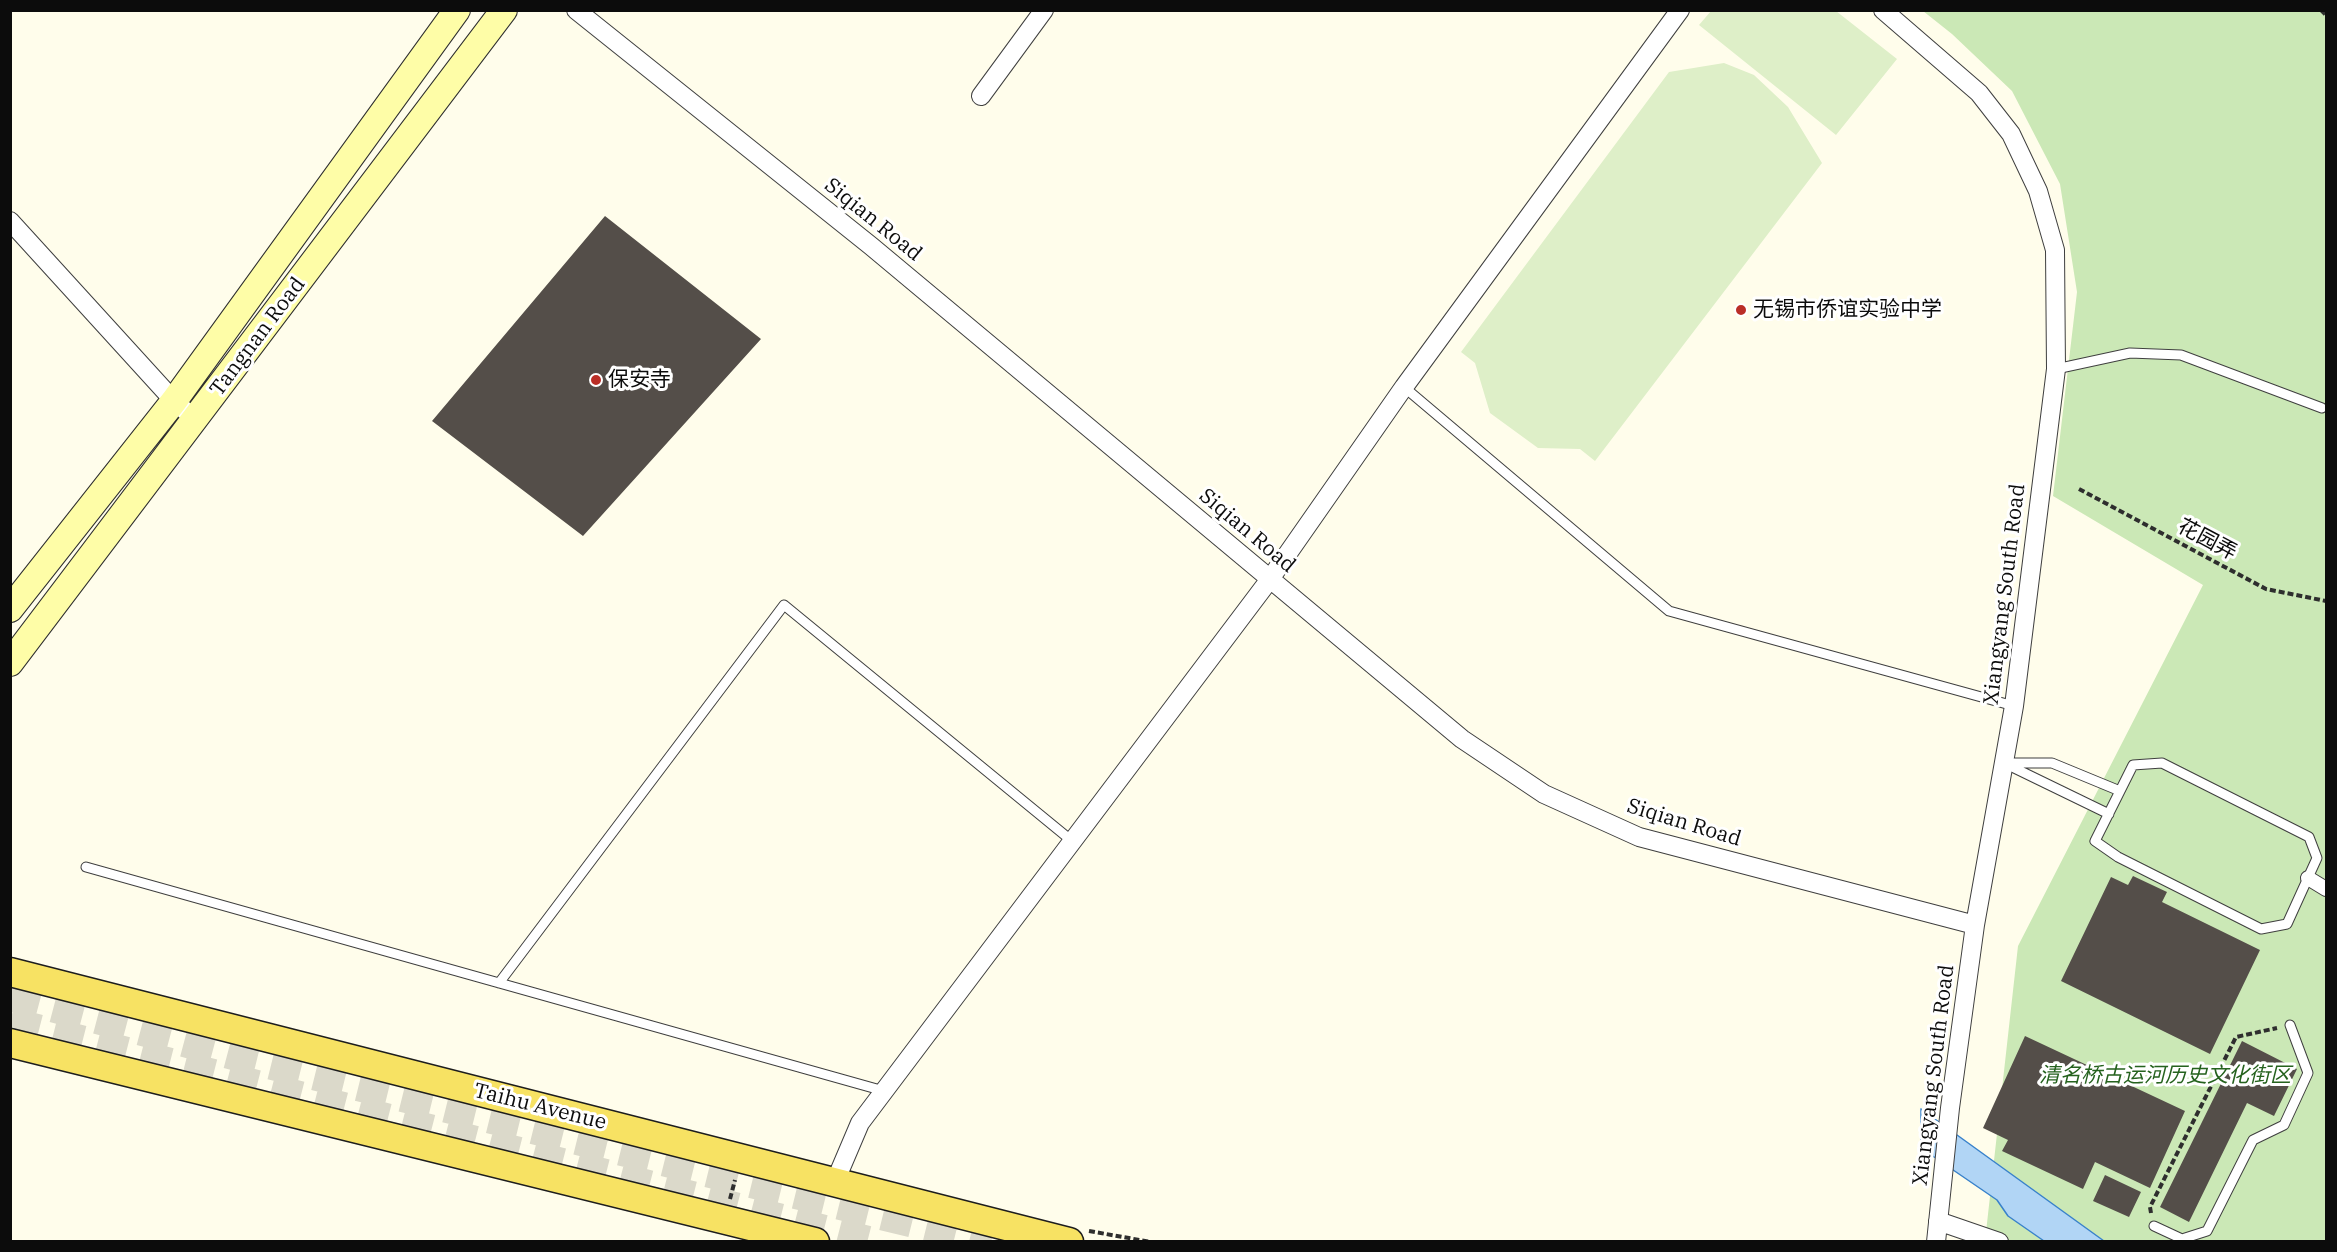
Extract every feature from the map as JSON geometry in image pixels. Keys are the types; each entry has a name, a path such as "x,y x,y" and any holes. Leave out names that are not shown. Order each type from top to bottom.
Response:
{"main road":[{"name":"Tangnan Road","path":"10,609 174,401 457,10"},
{"name":"Tangnan Road","path":"10,663 504,10"},
{"name":"Taihu Avenue","path":"11,972 1069,1242"},
{"path":"10,1043 815,1242"}],"street":[{"name":"Siqian Road","path":"576,10 871,246 1462,739 1544,794 1639,837 1975,925"},
{"path":"981,96 1044,10"},
{"path":"838,1183 840,1170 860,1123 1270,579 1404,387 1680,10"},
{"name":"Xiangyang South Road","path":"1883,10 1979,93 2010,134 2038,191 2055,250 2056,369 2014,706 1975,925 1950,1108 1936,1242"},
{"path":"10,221 174,401 195,419"},
{"path":"2308,878 2326,889"},
{"path":"1938,1221 1999,1242"}],"lane":[{"path":"2056,369 2130,353 2181,356 2322,408"},
{"path":"1404,387 1669,610 2014,706"},
{"path":"499,983 784,605 1072,841"},
{"path":"2004,763 2052,763 2120,791"},
{"path":"2004,763 2109,814"},
{"path":"2162,763 2309,837 2317,858 2287,924 2261,929 2118,857 2096,841 2109,814 2133,765 2162,763"},
{"path":"86,867 884,1091"},
{"path":"2154,1226 2182,1239 2207,1231 2253,1140 2284,1125 2308,1073 2290,1025"}],"path":[{"path":"2321,10 2326,15"},
{"name":"花园弄","path":"2079,489 2266,589 2326,601"},
{"path":"2154,1226 2150,1207 2236,1036 2290,1025"}],"green space":[{"path":"1711,11 1836,11 1897,59 1836,135 1699,25"},
{"name":"清名桥古运河历史文化街区","path":"1923,11 2326,11 2326,1241 1985,1241 2018,946 2203,585 2053,496 2077,292 2060,184 2012,91 1952,34"},
{"path":"1724,63 1754,75 1788,107 1822,163 1595,461 1580,449 1538,448 1490,413 1475,363 1461,352 1669,72"}],"water":[{"path":"1921,1109 2104,1241 2044,1241 2008,1216 1997,1200 1921,1148"}],"building":[{"name":"保安寺","path":"605,216 761,339 583,536 432,421"},
{"path":"2133,876 2167,892 2162,902 2260,950 2210,1054 2061,981 2111,877 2128,885"},
{"path":"2025,1036 2185,1111 2150,1188 2095,1162 2083,1189 2002,1151 2008,1140 1983,1128"},
{"path":"2242,1041 2297,1069 2274,1116 2247,1103 2189,1222 2160,1207"},
{"path":"2105,1175 2141,1192 2129,1217 2093,1201"}],"tunnel":[{"path":"10,996 252,1060 991,1242"},
{"path":"10,1022 872,1242"}],"place":[{"name":"无锡市侨谊实验中学","path":"1741,310"},
{"name":"保安寺","path":"596,380"}]}
